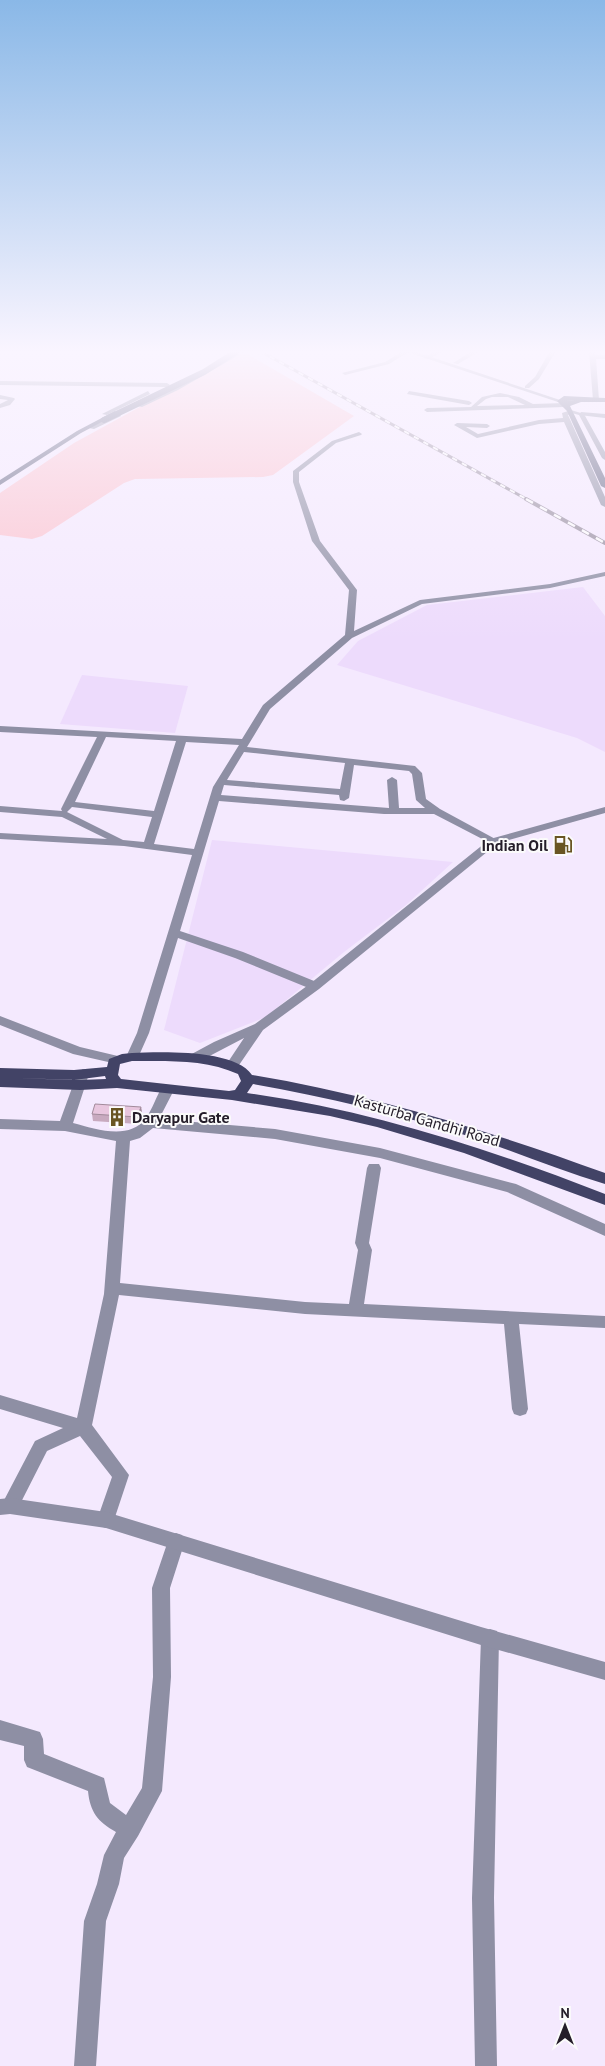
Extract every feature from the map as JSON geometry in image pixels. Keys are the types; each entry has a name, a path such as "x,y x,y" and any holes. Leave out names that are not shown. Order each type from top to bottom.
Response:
{"main road":[{"path":"0,484 58,447"},
{"path":"0,488 60,447"},
{"path":"590,447 605,486"},
{"path":"0,1082 81,1080 115,1071 132,1057 193,1059 232,1065 242,1070 248,1079 245,1090 234,1096"},
{"name":"Kasturba Gandhi Road","path":"115,1071 166,1090 303,1104 386,1123 514,1164 605,1200"},
{"path":"0,1073 81,1080"},
{"name":"Kasturba Gandhi Road","path":"248,1079 296,1086 423,1118 520,1146 605,1180"}],"street":[{"path":"327,447 296,471 296,482 316,540 353,590 349,636"},
{"path":"579,447 605,505"},
{"path":"132,1057 143,1033 221,782 266,708 349,636 420,602 550,586 605,574"},
{"path":"0,729 182,738 243,745 350,762 412,768 417,773 421,800 436,811 494,841"},
{"path":"66,809 103,734"},
{"path":"148,846 182,738"},
{"path":"342,808 350,762"},
{"path":"392,780 394,811"},
{"path":"221,782 345,792"},
{"path":"215,798 342,808 436,811"},
{"path":"0,809 66,809 158,815"},
{"path":"66,809 124,843"},
{"path":"193,1059 259,1027 315,986 494,841 602,812"},
{"path":"0,836 124,843 198,853"},
{"path":"173,934 239,955 315,986"},
{"path":"0,1020 77,1051 115,1071"},
{"path":"232,1065 259,1027"},
{"path":"64,1126 81,1080"},
{"path":"0,1124 64,1126 123,1137 134,1135 149,1123 166,1090"},
{"path":"149,1123 275,1134 380,1153 512,1188 605,1230"},
{"path":"83,1427 112,1288 123,1137"},
{"path":"355,1311 365,1250 362,1243 374,1168"},
{"path":"112,1288 305,1308 605,1322"},
{"path":"511,1318 520,1409"},
{"path":"0,1402 83,1427 121,1475 106,1520"},
{"path":"83,1427 41,1446 5,1506 106,1520 490,1638 605,1671"},
{"path":"85,2066 95,1921 108,1884 114,1855 131,1830 152,1791 162,1677 161,1588 176,1542"},
{"path":"486,2066 483,1898 490,1638"},
{"path":"0,1730 33,1739 34,1760 97,1785 99,1807 104,1813 131,1830"}],"shaded area":[{"path":"67,447 311,447 273,475 263,477 135,479 124,483 42,536 32,539 0,535 0,493"},
{"path":"583,587 605,616 605,752 577,738 337,665 358,641 427,605"},
{"path":"82,675 188,686 175,733 60,724"},
{"path":"212,840 453,862 406,905 344,952 266,1017 200,1043 164,1030"}],"building":[{"path":"95,1104 141,1107 137,1117 92,1114"}],"railway":[{"path":"433,447 528,500"},
{"path":"526,499 605,543"}],"place":[{"name":"Indian Oil","path":"563,845"},
{"name":"Daryapur Gate","path":"117,1117"}]}
